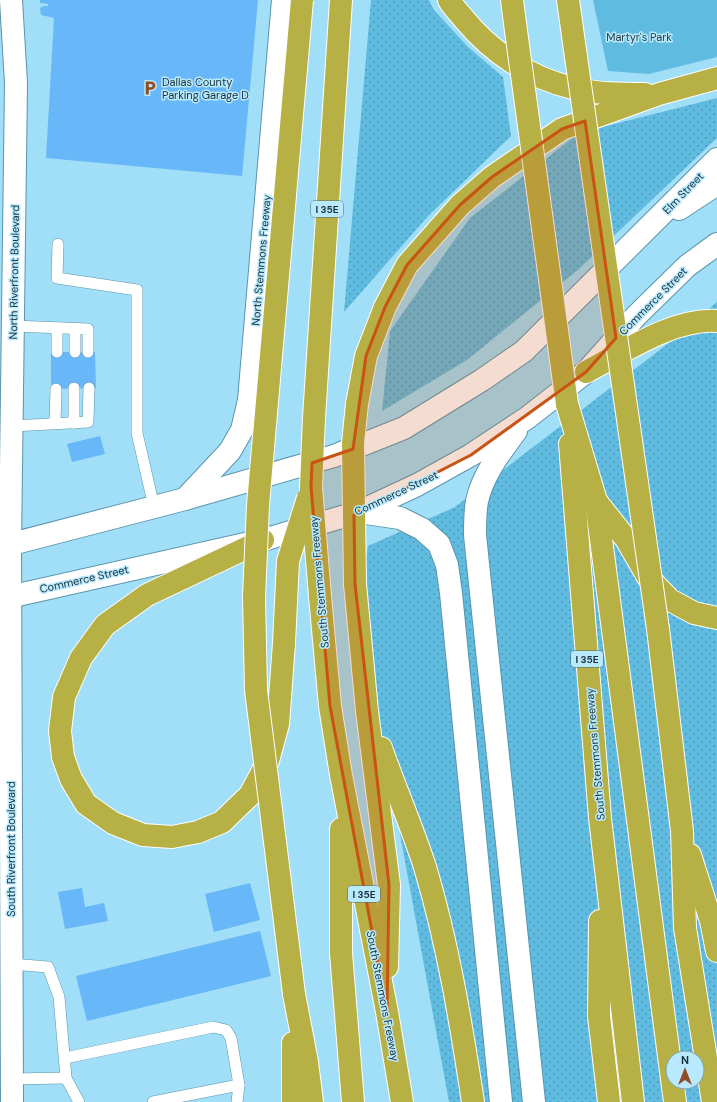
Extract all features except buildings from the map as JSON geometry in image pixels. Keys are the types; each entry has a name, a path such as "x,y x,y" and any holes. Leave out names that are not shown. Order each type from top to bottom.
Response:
{"highway":[{"path":"302,0 258,505 254,597 256,690 294,994 307,1062 312,1102"},
{"name":"I 35E","path":"311,487 314,418 341,0"},
{"path":"449,0 473,30 495,51 542,79 574,89 613,93 659,94"},
{"name":"I 35E","path":"512,0 567,404"},
{"path":"568,0 658,629 682,831 685,928 713,1102"},
{"path":"387,1012 389,885 354,584 353,443 357,404 366,356 385,307 407,265 460,205 492,177 562,129 659,94 717,78"},
{"path":"586,372 660,332 687,323 704,320 717,321"},
{"path":"567,404 596,501 674,1094"},
{"name":"South Stemmons Freeway","path":"567,404 600,818 632,1096"},
{"path":"263,540 147,595 105,626 81,658 64,697 60,731 63,757 71,779 86,804 113,823 143,834 172,837 198,832 222,822 250,796 268,761 278,724 288,561 311,487"},
{"name":"South Stemmons Freeway","path":"311,487 330,706 341,775 387,1012 402,1098"},
{"path":"596,501 626,539 648,577 670,600 694,613 717,618"},
{"path":"368,711 424,867 443,939 462,1029 473,1102"},
{"path":"341,775 341,953 353,1102"},
{"path":"600,818 599,1016 609,1098"},
{"path":"682,831 711,921 717,951"},
{"path":"293,1102 294,994"}],"main road":[{"name":"North Riverfront Boulevard","path":"5,546 12,426 16,83 11,0"},
{"name":"North Stemmons Freeway","path":"185,499 230,451 242,430 249,400 283,0"},
{"name":"Elm Street","path":"649,228 717,159"},
{"path":"5,546 185,499 334,456 404,428 482,380 524,351 649,228 717,184"},
{"path":"687,266 717,231"},
{"name":"Commerce Street","path":"5,598 263,540 359,512 417,485 471,456 527,418 586,372 636,316 687,266 717,244"},
{"path":"527,418 494,462 483,483 477,502 475,535 534,1102"},
{"path":"359,512 400,518 422,529 439,544 447,565 501,1102"},
{"name":"South Riverfront Boulevard","path":"5,546 11,964 6,1023 12,1102"}],"lane":[{"path":"58,244 57,278 137,290 137,433 154,507"},
{"path":"13,326 88,328 88,352"},
{"path":"56,352 57,328"},
{"path":"75,328 75,352"},
{"path":"74,388 74,423"},
{"path":"12,426 88,422 89,388"},
{"path":"55,423 56,389"},
{"path":"11,964 48,968 59,997 66,1078 78,1102"},
{"path":"65,1058 213,1027 226,1030 231,1038 239,1085 237,1102"},
{"path":"11,1079 66,1078"},
{"path":"153,1102 239,1085"}],"highlighted area":[{"path":"585,121 616,338 586,372 471,455 354,515 355,584 389,885 387,1012 330,706 311,487 312,463 353,449 366,356 385,307 407,265 460,205 492,177 562,129"}],"green space":[{"path":"371,0 429,0 434,10 468,47 503,77 511,136 428,216 344,312"},
{"name":"Martyr's Park","path":"593,0 717,0 717,57 649,74 608,71"},
{"path":"717,98 717,138 579,269 467,360 382,411 390,331 470,218 579,133"},
{"path":"717,302 717,1102 449,1102 358,604 368,546 455,507 678,336"}],"place":[{"name":"Dallas County Parking Garage D","path":"150,88"}]}
